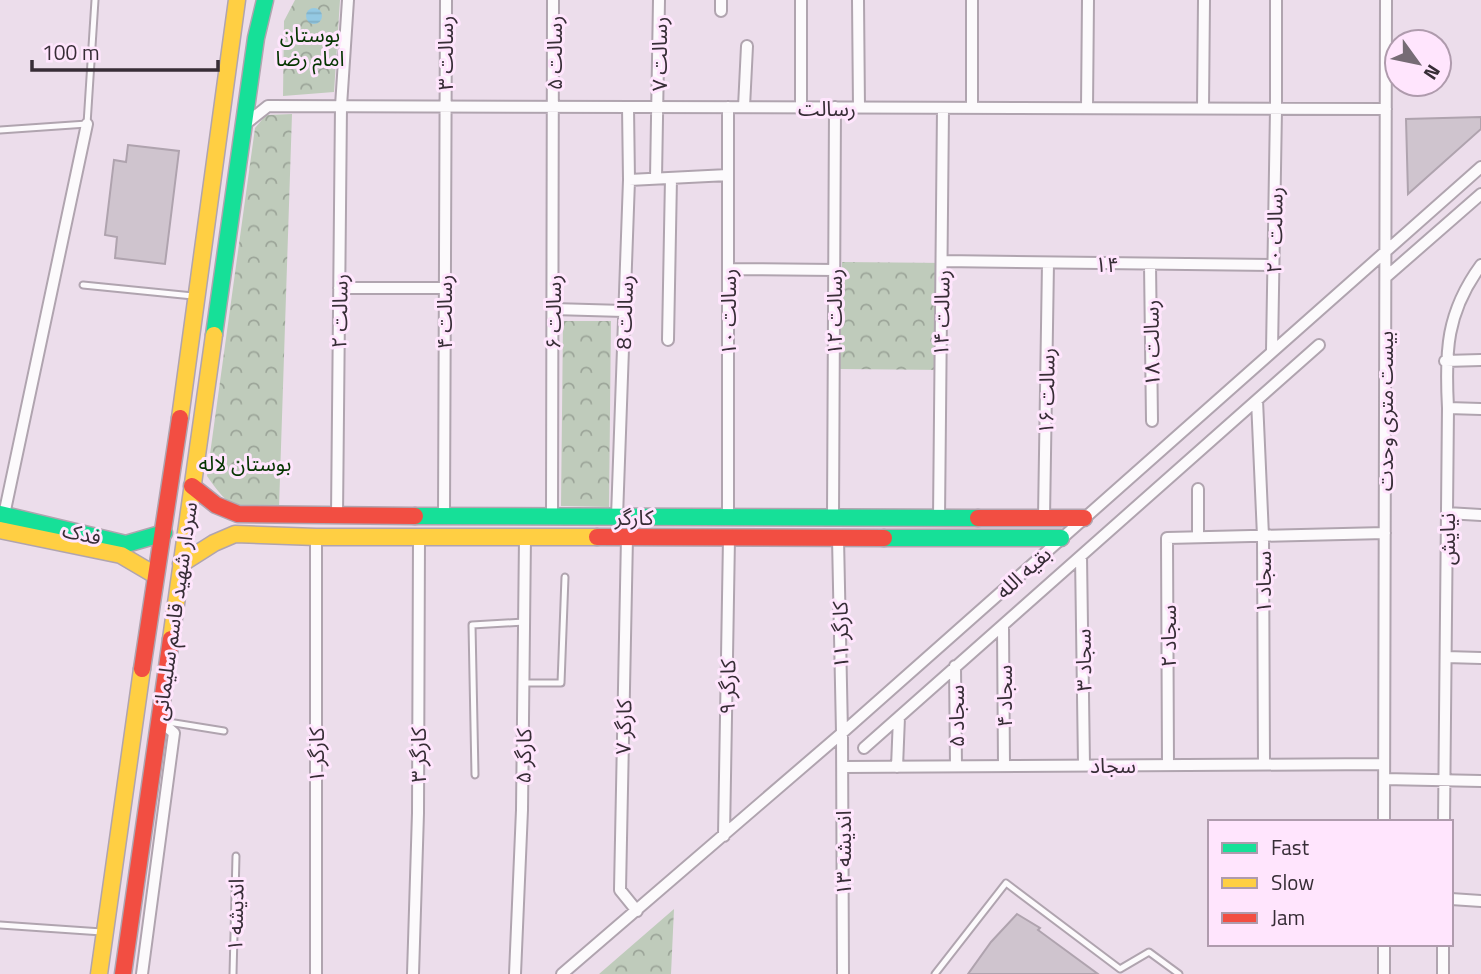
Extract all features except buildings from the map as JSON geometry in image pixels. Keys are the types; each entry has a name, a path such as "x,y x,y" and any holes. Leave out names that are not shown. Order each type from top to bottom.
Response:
{"street":[{"path":"99,974 155,575 164,533 237,0"},
{"name":"سردار شهید قاسم سلیمانی","path":"123,974 250,77 265,0"},
{"name":"رسالت ۲","path":"337,516 341,106 348,0"},
{"name":"رسالت ۳","path":"445,107 446,0"},
{"name":"رسالت ۵","path":"554,0 554,107"},
{"name":"رسالت ۷","path":"656,178 659,0"},
{"path":"801,0 801,107"},
{"path":"858,0 859,108"},
{"path":"972,0 972,108"},
{"path":"1087,108 1088,0"},
{"path":"1203,108 1204,0"},
{"name":"رسالت ۲۰","path":"1272,351 1276,0"},
{"name":"بیست متری وحدت","path":"1384,820 1386,0"},
{"path":"744,107 747,46"},
{"path":"244,126 268,106 257,93 250,77"},
{"name":"رسالت","path":"268,106 1386,109"},
{"name":"رسالت ۴","path":"444,517 445,107"},
{"name":"رسالت ۶","path":"551,517 554,107"},
{"name":"رسالت 8","path":"617,517 629,180 628,107"},
{"name":"رسالت ۱۰","path":"728,107 729,517"},
{"name":"رسالت ۱۲","path":"833,517 835,107"},
{"name":"رسالت ۱۴","path":"939,518 943,108"},
{"path":"1,520 87,124"},
{"name":"بقیه الله","path":"562,974 842,733 1481,167"},
{"path":"629,180 728,175"},
{"path":"668,340 671,178"},
{"path":"1386,277 1481,194"},
{"name":"۱۴","path":"942,261 1273,265"},
{"name":"رسالت ۱۶","path":"1044,518 1048,263"},
{"name":"رسالت ۱۸","path":"1150,264 1152,421"},
{"name":"نیایش","path":"1444,820 1448,408 1446,361 1451,327 1462,293 1481,265"},
{"path":"728,269 835,270"},
{"path":"339,288 444,288"},
{"path":"553,309 624,311"},
{"name":"بقیه الله","path":"864,748 1319,345"},
{"path":"1446,361 1481,360"},
{"name":"سجاد ۱","path":"1257,400 1263,536 1264,764"},
{"path":"1448,408 1481,409"},
{"name":"کارگر","path":"192,486 216,505 238,514 1084,518"},
{"path":"1198,489 1198,537"},
{"path":"1447,513 1481,514"},
{"path":"235,534 232,523 238,514"},
{"path":"482,517 482,537"},
{"name":"فدک","path":"1,520 123,549 155,575"},
{"name":"فدک","path":"123,549 164,533"},
{"name":"سجاد ۲","path":"1168,765 1167,538 1385,533"},
{"name":"کارگر","path":"181,564 214,543 235,534 316,537 1061,538"},
{"name":"کارگر ۱","path":"316,537 316,974"},
{"name":"کارگر ۳","path":"413,974 418,813 419,537"},
{"name":"کارگر ۵","path":"515,974 522,810 525,537"},
{"name":"کارگر ۷","path":"627,537 620,890 637,911"},
{"name":"کارگر ۹","path":"724,836 729,538"},
{"name":"کارگر ۱۱","path":"838,538 842,733"},
{"name":"سجاد ۳","path":"1082,556 1084,765"},
{"name":"سجاد ۴","path":"1003,627 1004,766"},
{"path":"1446,657 1481,658"},
{"name":"سجاد ۵","path":"956,666 956,766"},
{"path":"897,767 899,717"},
{"path":"142,974 174,733 159,720"},
{"name":"اندیشه ۱۳","path":"842,733 843,974"},
{"name":"سجاد","path":"842,767 1384,764"},
{"path":"1384,779 1481,781"},
{"path":"1453,899 1481,901"},
{"path":"1384,946 1384,974"},
{"path":"1443,946 1443,974"}],"lane":[{"path":"0,130 87,124 94,0"},
{"path":"83,285 196,297"},
{"path":"523,683 561,682 565,577"},
{"path":"475,775 472,625 524,622"},
{"path":"159,720 224,731"},
{"name":"اندیشه ۱","path":"233,974 236,856"},
{"path":"935,974 1006,883 1120,969 1149,952 1179,974"},
{"path":"0,925 105,932"}],"green space":[{"name":"بوستان امام رضا","path":"295,0 340,0 334,92 283,96 284,21"},
{"name":"بوستان لاله","path":"292,114 279,508 245,508 223,497 207,476 255,128 266,115"},
{"path":"842,262 948,263 946,370 840,369"},
{"path":"563,321 611,321 609,507 561,506"},
{"path":"674,909 671,974 599,974"}],"water":[{"path":"311,8 317,8 322,16 320,22 311,24 306,19 306,13"}],"traffic: fast":[{"path":"214,335 256,38 265,0"},
{"path":"0,514 126,544 164,533"},
{"path":"415,516 978,518"},
{"path":"884,538 1061,538"}],"traffic: slow":[{"path":"180,418 237,0"},
{"path":"171,639 214,335"},
{"path":"0,530 121,555 155,575"},
{"path":"181,564 214,543 235,534 316,537 597,537"},
{"path":"99,974 142,669"}],"traffic: jam":[{"path":"142,669 180,418"},
{"path":"192,486 216,505 238,514 415,516"},
{"path":"978,518 1084,518"},
{"path":"597,537 884,538"},
{"path":"123,974 171,639"}]}
